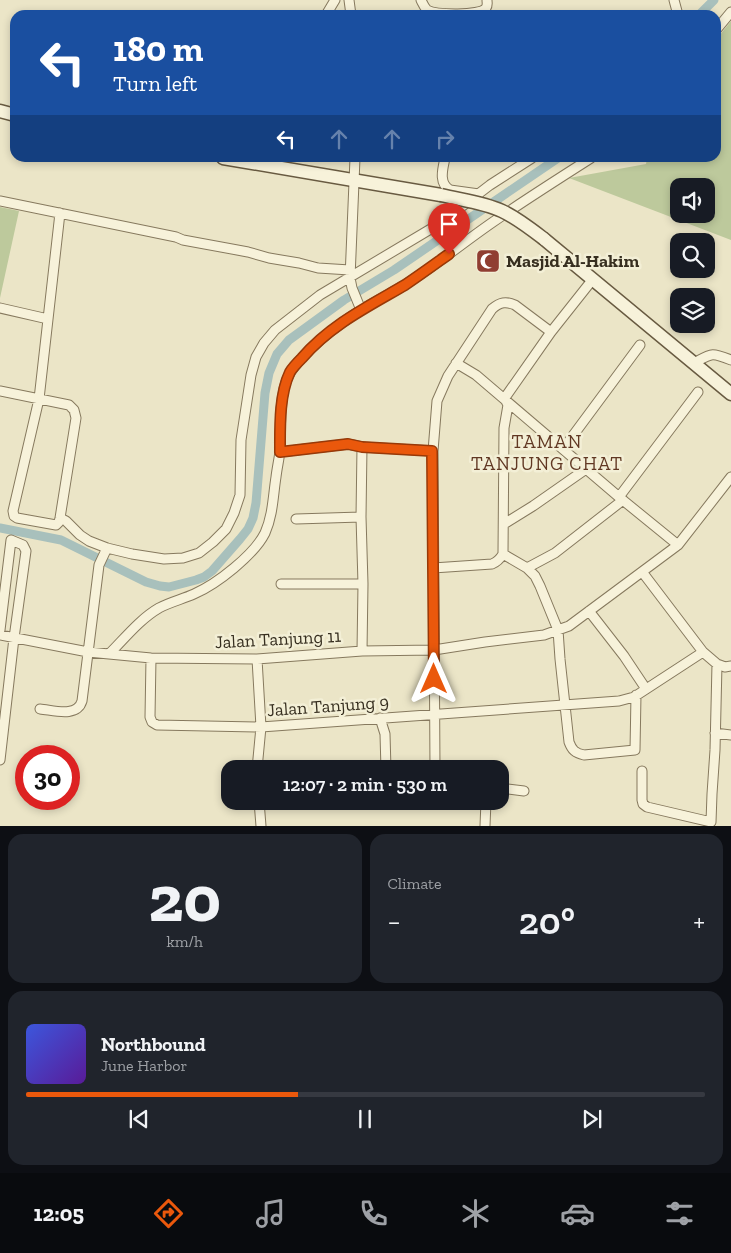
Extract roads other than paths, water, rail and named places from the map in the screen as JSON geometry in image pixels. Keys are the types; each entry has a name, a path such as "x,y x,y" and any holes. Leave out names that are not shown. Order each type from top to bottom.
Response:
{"main road":[{"path":"247,162 441,196 502,210 544,239 731,394"}],"street":[{"path":"421,0 424,7 428,10"},
{"path":"480,10 487,7 487,0"},
{"path":"721,24 731,12"},
{"path":"355,162 351,279 359,306"},
{"path":"444,162 442,177 446,188 479,194"},
{"path":"60,518 89,541 107,548 164,559 184,558 199,553 226,529 240,495 241,440 244,418 251,375 256,357 264,343 275,330 320,295 351,279 439,224 490,185 526,162"},
{"path":"109,654 147,617 160,608 194,595 232,569 254,548 265,533 270,519 280,452 284,388 291,371 310,349 359,306 407,284 492,223 585,162"},
{"path":"0,201 299,263 351,279"},
{"path":"0,391 39,400 68,405 76,414 58,524 54,525 17,518 13,513 39,400 60,213"},
{"path":"505,400 550,332 593,279"},
{"path":"435,760 432,451 437,401 456,363 492,309 502,302 515,305 550,332"},
{"path":"0,308 48,318"},
{"path":"563,449 640,345"},
{"path":"694,363 710,354 717,354 731,360"},
{"path":"456,363 476,375 678,545"},
{"path":"528,568 555,553 621,498 698,392"},
{"path":"433,568 492,564 500,559 503,554 504,428 508,405 505,400"},
{"path":"280,452 348,444 362,447 432,451"},
{"path":"362,447 362,651"},
{"path":"504,524 586,469"},
{"name":"Jalan Tanjung 11","path":"0,635 88,652 151,658 258,659 362,651 434,650 544,636 569,626 643,573 678,545 731,477"},
{"path":"296,520 361,517"},
{"path":"0,630 3,578 11,540 23,545 26,551 0,758"},
{"path":"40,709 69,712 80,706 100,562 107,548"},
{"path":"503,554 528,568 535,576 558,630 569,742 573,750 578,754 584,755 635,750 636,695"},
{"path":"643,573 703,652 717,664 725,667 731,666"},
{"path":"281,584 363,584"},
{"path":"590,611 646,689"},
{"name":"Jalan Tanjung 9","path":"151,658 150,717 152,722 157,725 261,726 619,701 636,695 703,652"},
{"path":"257,760 261,726 258,659"},
{"path":"642,771 643,804 647,807 712,824 717,664"},
{"path":"380,718 384,734 385,760"},
{"path":"715,733 731,735"},
{"path":"509,789 524,791"},
{"path":"260,810 261,826"},
{"path":"485,826 486,810"}],"waterway":[{"path":"704,10 714,0"},
{"path":"0,528 61,540 146,582 160,586 169,587 204,577 212,571 240,539 248,529 253,518 256,503 265,393 269,373 277,354 289,340 344,300 394,270 552,162"}],"place":[{"name":"Masjid Al-Hakim","path":"488,261"}],"district":[{"name":"TAMAN TANJUNG CHAT","path":"547,452"}]}
